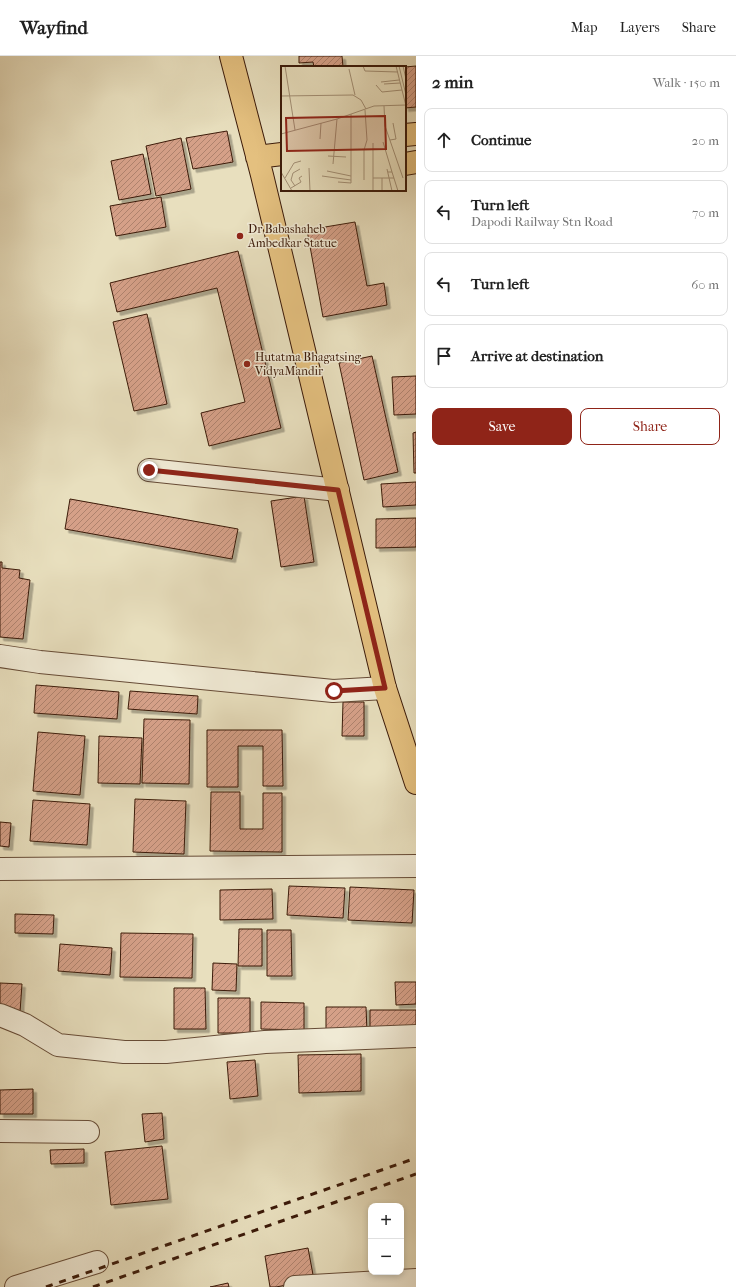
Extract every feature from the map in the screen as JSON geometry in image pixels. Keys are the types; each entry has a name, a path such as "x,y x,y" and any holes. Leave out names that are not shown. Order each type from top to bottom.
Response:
{"main road":[{"path":"231,56 257,158 273,184 338,490 385,688 416,783"},
{"path":"406,135 416,134"},
{"path":"257,158 281,154"},
{"path":"406,164 416,162"}],"street":[{"path":"149,470 338,490"},
{"path":"0,656 40,662 334,691 385,688"},
{"path":"0,869 416,866"},
{"path":"0,1015 25,1025 58,1045 124,1052 166,1052 265,1042 416,1036"},
{"path":"0,1131 88,1132"},
{"path":"16,1287 97,1262"},
{"path":"294,1287 416,1280"}],"building":[{"path":"299,56 342,56 343,66 314,66 313,62 299,63"},
{"path":"416,66 416,107 406,108 406,67"},
{"path":"227,131 233,162 193,169 186,138"},
{"path":"181,138 191,189 156,196 146,146"},
{"path":"143,154 151,194 119,200 111,161"},
{"path":"161,197 166,227 116,236 110,206"},
{"path":"355,222 367,286 384,283 387,305 323,317 307,230"},
{"path":"238,251 281,428 209,446 201,413 245,402 217,288 117,312 110,283"},
{"path":"147,314 167,404 134,411 113,322"},
{"path":"372,356 398,472 364,480 339,363"},
{"path":"416,376 416,414 394,415 392,377"},
{"path":"416,432 416,473 414,473 413,433"},
{"path":"416,482 416,505 383,507 381,484"},
{"path":"304,496 314,562 281,567 271,501"},
{"path":"70,499 238,529 232,559 65,529"},
{"path":"416,518 416,547 376,548 376,519"},
{"path":"0,562 2,562 2,568 20,570 19,578 30,580 23,639 0,637"},
{"path":"36,685 119,692 117,719 34,713"},
{"path":"130,691 198,696 197,714 128,709"},
{"path":"343,702 364,702 364,736 342,736"},
{"path":"144,719 190,720 189,784 142,783"},
{"path":"207,730 282,730 283,786 263,786 263,746 238,746 238,787 207,787"},
{"path":"38,732 85,736 80,795 33,791"},
{"path":"99,736 142,738 140,784 98,783"},
{"path":"211,792 240,792 240,829 263,829 263,793 282,793 282,852 210,851"},
{"path":"135,799 186,801 184,854 133,852"},
{"path":"33,800 90,804 87,845 30,841"},
{"path":"0,822 11,823 9,847 0,846"},
{"path":"289,886 345,888 343,918 287,915"},
{"path":"350,887 414,890 412,923 348,920"},
{"path":"272,889 273,919 220,920 220,890"},
{"path":"15,914 54,915 53,934 15,933"},
{"path":"239,929 262,929 262,966 238,966"},
{"path":"267,930 291,930 292,976 267,976"},
{"path":"121,933 193,934 192,978 120,977"},
{"path":"60,944 112,948 110,975 58,971"},
{"path":"213,963 237,964 236,991 212,990"},
{"path":"395,982 416,982 416,1004 396,1005"},
{"path":"0,983 22,984 20,1012 0,1011"},
{"path":"174,988 205,988 206,1029 174,1029"},
{"path":"218,998 250,998 250,1033 218,1033"},
{"path":"261,1002 304,1003 304,1030 261,1029"},
{"path":"326,1007 366,1007 367,1032 326,1032"},
{"path":"370,1010 416,1010 416,1031 370,1031"},
{"path":"361,1054 361,1091 299,1093 298,1055"},
{"path":"255,1060 258,1096 230,1099 227,1062"},
{"path":"33,1089 33,1114 0,1114 0,1090"},
{"path":"162,1113 164,1139 145,1142 142,1114"},
{"path":"162,1146 168,1199 111,1205 105,1152"},
{"path":"84,1149 84,1163 51,1164 50,1150"},
{"path":"308,1248 314,1280 270,1287 265,1256"},
{"path":"228,1283 229,1287 210,1287"}],"railway":[{"path":"46,1287 416,1158"},
{"path":"93,1287 416,1174"}],"place":[{"name":"Dr Babashaheb Ambedkar Statue","path":"240,236"},
{"name":"Hutatma Bhagatsing VidyaMandir","path":"247,364"}],"route":[{"path":"149,470 338,490 385,688 334,691"}]}
